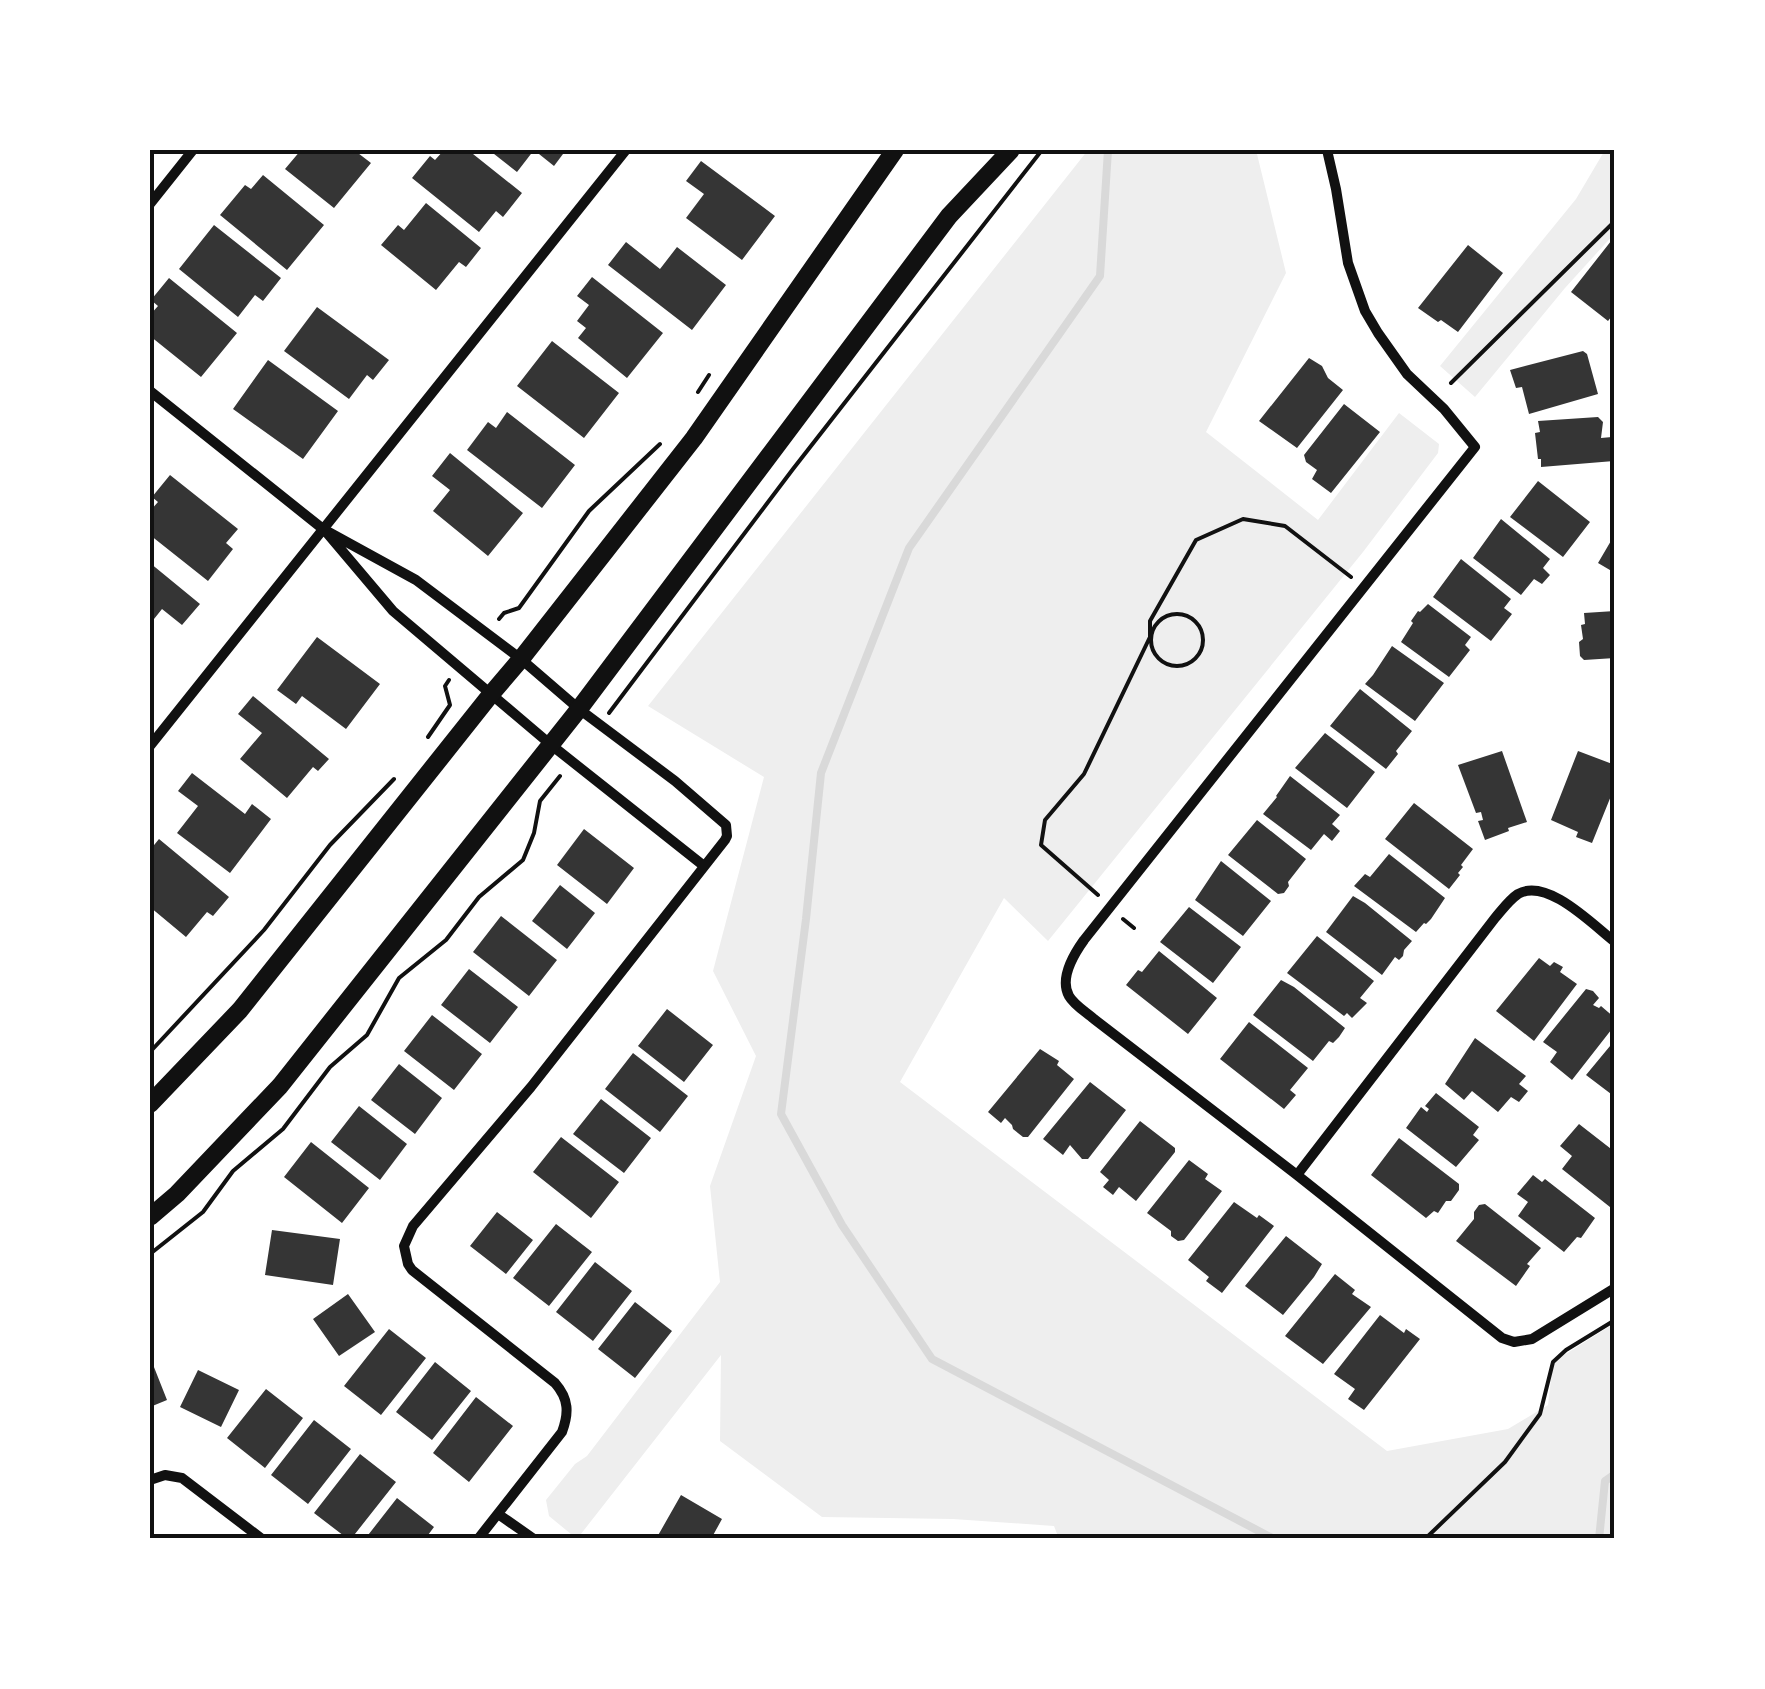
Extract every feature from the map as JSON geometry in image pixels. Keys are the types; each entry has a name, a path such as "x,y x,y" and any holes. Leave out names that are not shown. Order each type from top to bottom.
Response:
{"main road":[{"path":"150,1104 240,1010 694,438 895,150"},
{"path":"150,1217 280,1086 579,709 950,216 1011,150"}],"street":[{"path":"150,204 193,150"},
{"path":"150,746 626,150"},
{"path":"1327,150 1348,264 1366,311 1407,374 1476,447 1074,954 1066,990 1077,1005 1502,1338 1514,1342 1532,1338 1615,1288"},
{"path":"150,391 324,529 416,580 521,659 579,709 675,781 721,820 727,832 725,840 531,1088 408,1234 404,1252 412,1270 564,1394 568,1416 562,1432 478,1539"},
{"path":"324,529 393,611 550,744 704,866"},
{"path":"1296,1175 1518,894 1540,890 1555,896 1615,942"},
{"path":"150,1480 165,1475 182,1478 262,1539"},
{"path":"498,1514 534,1539"}],"path":[{"path":"1451,384 1615,221"},
{"path":"692,401 712,372"},
{"path":"486,634 504,613 519,608 590,511 670,434"},
{"path":"1134,928 1041,845 1046,820 1084,774 1150,638 1160,618 1180,612 1199,622 1205,642 1195,661 1175,668 1156,658 1150,638 1150,621 1196,540 1243,519 1285,526 1364,588"},
{"path":"428,737 450,706 445,686 459,666"},
{"path":"150,1052 264,930 330,845 404,769"},
{"path":"1425,1539 1505,1462 1540,1414 1553,1362 1615,1320"}],"shaded area":[{"path":"1088,150 1256,150 1286,273 1206,432 1318,520 1399,413 1439,444 1438,453 1363,552 1048,941 1004,898 900,1082 1387,1451 1508,1429 1548,1405 1553,1362 1615,1323 1615,1539 1059,1539 1054,1526 953,1519 822,1517 720,1441 721,1355 577,1539 549,1516 546,1500 575,1464 587,1456 720,1282 710,1186 756,1056 713,971 764,777 648,706"},
{"path":"1605,150 1615,150 1615,233 1475,397 1440,366 1576,199"}],"building":[{"path":"301,150 354,150 371,163 334,208 285,169"},
{"path":"444,150 468,150 522,193 503,217 496,211 479,232 412,178 430,156 435,160"},
{"path":"489,150 534,150 517,172"},
{"path":"534,150 566,150 554,166"},
{"path":"701,161 775,216 742,260 686,218 704,194 686,181"},
{"path":"263,175 324,225 287,270 220,215 245,185 251,189"},
{"path":"426,203 481,248 466,267 459,262 436,290 381,245 398,225 404,230"},
{"path":"214,225 281,278 263,301 255,295 238,317 179,269"},
{"path":"1615,236 1615,312 1608,321 1571,292"},
{"path":"626,242 660,269 677,247 726,285 692,330 608,265"},
{"path":"1468,245 1503,273 1458,332 1418,308"},
{"path":"592,277 663,333 627,378 578,338 586,328 577,321 589,305 577,296"},
{"path":"169,278 237,333 201,377 150,336 150,315 158,306 151,300"},
{"path":"317,307 389,360 373,380 367,375 349,399 284,351"},
{"path":"552,341 619,393 584,438 517,386"},
{"path":"1583,351 1598,394 1529,414 1522,387 1516,388 1510,370"},
{"path":"1309,358 1322,366 1328,378 1343,390 1297,448 1259,421"},
{"path":"268,360 338,411 303,459 233,409"},
{"path":"1344,404 1380,432 1331,493 1312,479 1317,470 1306,462 1304,455"},
{"path":"507,412 575,465 542,508 467,450 488,422 496,428"},
{"path":"1598,417 1603,422 1601,438 1612,437 1614,461 1541,467 1535,433 1540,432 1538,421"},
{"path":"450,453 523,513 488,556 433,511 450,490 432,476"},
{"path":"170,475 238,529 226,543 233,549 208,581 150,535 150,511 158,502 152,497"},
{"path":"1538,481 1590,522 1563,557 1510,517"},
{"path":"1501,519 1550,559 1543,568 1550,575 1542,584 1534,579 1521,595 1473,558"},
{"path":"1615,534 1615,573 1598,563"},
{"path":"1461,559 1511,599 1504,608 1512,614 1491,641 1433,597"},
{"path":"150,563 200,604 182,625 162,609 150,624"},
{"path":"1428,604 1471,637 1465,645 1470,650 1449,677 1401,642 1418,611"},
{"path":"1615,611 1615,658 1584,660 1579,642 1583,639 1584,613"},
{"path":"317,637 380,684 346,729 302,696 296,704 277,690"},
{"path":"1392,646 1444,683 1415,721 1365,684"},
{"path":"1360,689 1412,731 1386,769 1330,726"},
{"path":"253,696 329,759 318,771 313,767 287,798 240,759 262,733 238,714"},
{"path":"1325,733 1375,772 1347,808 1295,768"},
{"path":"1502,751 1527,822 1485,840 1478,821 1483,820 1481,812 1476,813 1458,765"},
{"path":"1578,751 1615,765 1615,786 1592,843 1551,820"},
{"path":"192,773 245,814 252,804 271,819 230,873 177,833 198,806 178,791"},
{"path":"1290,776 1340,815 1332,824 1340,831 1332,841 1324,834 1311,850 1263,814"},
{"path":"1414,803 1473,849 1449,889 1385,839"},
{"path":"1257,820 1306,859 1284,893 1278,894 1228,855"},
{"path":"584,829 634,868 607,904 557,865"},
{"path":"159,839 229,897 213,916 207,912 186,937 150,907 150,850"},
{"path":"1389,854 1445,898 1416,932 1354,886 1365,874 1370,877"},
{"path":"1221,861 1271,901 1243,936 1195,900"},
{"path":"560,885 595,913 567,949 532,921"},
{"path":"1353,896 1412,941 1403,956 1399,960 1395,957 1382,975 1326,932"},
{"path":"1189,907 1241,947 1213,983 1160,942"},
{"path":"501,916 557,960 529,996 473,952"},
{"path":"1317,936 1374,981 1360,998 1367,1003 1352,1018 1287,973"},
{"path":"1159,951 1217,998 1188,1034 1126,985"},
{"path":"1539,958 1550,966 1554,962 1563,967 1560,972 1577,984 1534,1041 1496,1011"},
{"path":"469,969 518,1007 490,1043 441,1005"},
{"path":"1281,980 1345,1028 1313,1061 1253,1015"},
{"path":"1586,989 1599,998 1593,1005 1601,1006 1615,1018 1615,1025 1572,1080 1550,1062 1557,1052 1543,1042"},
{"path":"667,1009 713,1045 684,1082 638,1046"},
{"path":"432,1015 482,1054 454,1090 404,1051"},
{"path":"1249,1022 1308,1068 1290,1090 1296,1095 1284,1109 1220,1059"},
{"path":"1475,1038 1526,1076 1519,1084 1528,1091 1519,1102 1511,1097 1498,1112 1472,1091 1464,1100 1445,1084"},
{"path":"1615,1040 1615,1097 1586,1075"},
{"path":"1040,1049 1059,1061 1057,1065 1074,1079 1028,1137 1023,1137 1005,1118 1001,1123 988,1112"},
{"path":"633,1053 688,1096 660,1132 605,1089"},
{"path":"399,1064 442,1098 415,1134 371,1100"},
{"path":"1090,1082 1126,1110 1088,1159 1082,1159 1070,1145 1063,1155 1043,1139"},
{"path":"1436,1093 1479,1127 1473,1135 1479,1140 1456,1167 1406,1128 1421,1107 1427,1112 1425,1106"},
{"path":"601,1099 651,1138 624,1173 573,1134"},
{"path":"359,1106 407,1144 380,1180 331,1142"},
{"path":"1140,1121 1175,1152 1136,1201 1119,1187 1113,1195 1103,1187 1109,1180 1100,1172"},
{"path":"1579,1124 1615,1152 1615,1211 1562,1169 1572,1156 1560,1146"},
{"path":"561,1137 619,1182 591,1218 533,1172"},
{"path":"1399,1138 1459,1184 1459,1190 1438,1213 1434,1211 1426,1218 1371,1175"},
{"path":"311,1142 369,1188 342,1223 284,1177"},
{"path":"1189,1160 1222,1191 1184,1240 1178,1241 1147,1213"},
{"path":"1533,1175 1542,1182 1545,1179 1595,1218 1581,1238 1577,1237 1564,1252 1518,1216 1528,1202 1517,1194"},
{"path":"1234,1202 1274,1226 1222,1293 1188,1260"},
{"path":"1485,1204 1541,1248 1516,1286 1456,1241 1474,1219 1479,1205"},
{"path":"497,1212 533,1240 506,1274 470,1246"},
{"path":"556,1224 592,1252 549,1306 513,1278"},
{"path":"272,1230 340,1239 333,1285 265,1275"},
{"path":"1286,1236 1322,1264 1283,1315 1245,1286"},
{"path":"595,1262 632,1291 593,1341 556,1312"},
{"path":"1335,1274 1355,1290 1352,1294 1371,1307 1323,1364 1285,1336"},
{"path":"348,1294 375,1332 339,1356 313,1319"},
{"path":"635,1302 672,1331 635,1378 598,1349"},
{"path":"1380,1315 1404,1333 1406,1329 1420,1339 1364,1410 1348,1399 1355,1389 1334,1374"},
{"path":"389,1329 426,1358 381,1415 344,1386"},
{"path":"150,1357 167,1400 150,1407"},
{"path":"435,1362 471,1391 432,1440 396,1412"},
{"path":"198,1370 239,1390 221,1427 180,1407"},
{"path":"266,1389 303,1418 265,1468 227,1438"},
{"path":"476,1397 513,1426 469,1482 433,1453"},
{"path":"314,1420 351,1449 308,1504 271,1475"},
{"path":"360,1454 396,1482 348,1539 314,1513"},
{"path":"681,1495 722,1519 711,1539 656,1539"},
{"path":"397,1498 434,1527 425,1539 365,1539"}],"waterway":[{"path":"1108,150 1100,276 909,548 821,773 781,1114 842,1225 932,1359 1274,1539"},
{"path":"1599,1539 1605,1481 1615,1474"}]}
